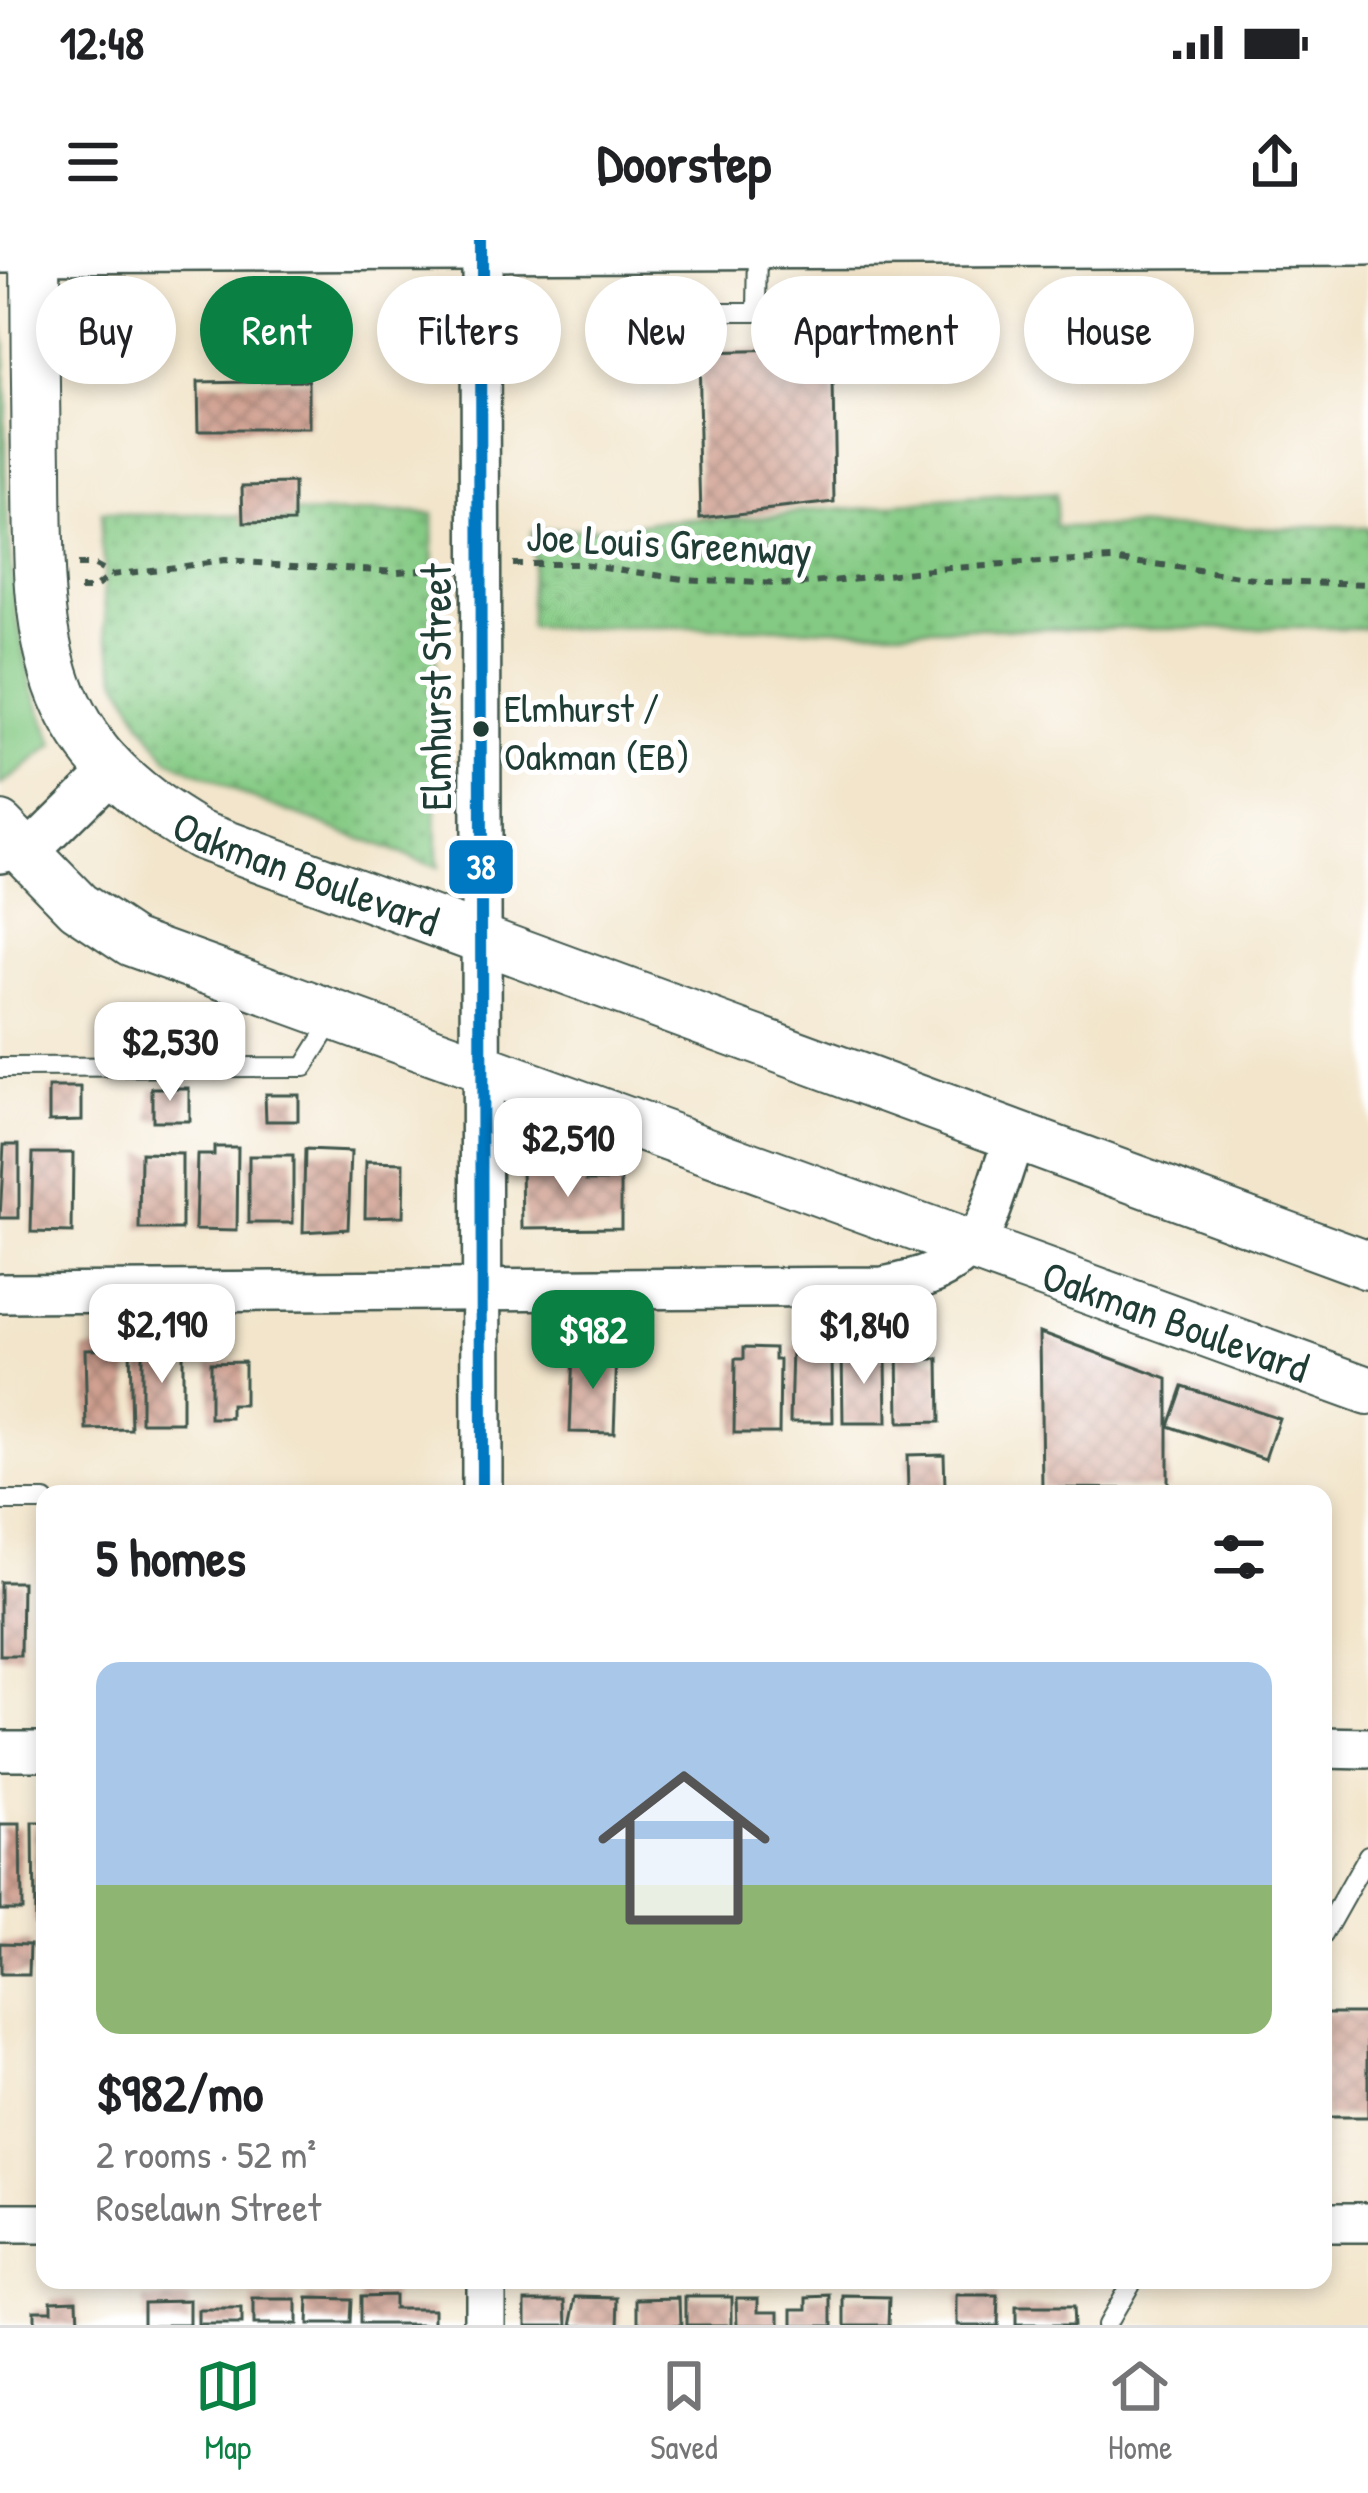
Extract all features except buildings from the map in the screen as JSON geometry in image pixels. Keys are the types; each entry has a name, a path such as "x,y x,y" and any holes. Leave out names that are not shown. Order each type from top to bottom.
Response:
{"street":[{"name":"Elmhurst Street","path":"480,245 482,1485"},
{"path":"24,248 1368,246"},
{"name":"Oakman Boulevard","path":"24,248 41,624 65,705 110,772 153,809 199,835 484,942 1368,1265"},
{"path":"7,842 40,841 110,772"},
{"name":"Oakman Boulevard","path":"7,842 78,907 132,942 482,1073 1368,1391"},
{"path":"0,1293 883,1287 924,1279 960,1263 974,1248 1015,1137"},
{"path":"1332,1748 1368,1750"},
{"path":"0,1750 36,1750"},
{"path":"1332,2222 1368,2222"},
{"path":"0,2224 36,2224"},
{"path":"485,2289 485,2325"}],"lane":[{"path":"760,249 760,276"},
{"path":"0,1068 304,1067 334,1018"},
{"path":"0,1501 36,1501"},
{"path":"1332,1919 1368,1855"},
{"path":"1106,2325 1126,2289"}],"path":[{"name":"Joe Louis Greenway","path":"110,575 224,562 398,571 483,564 584,564 683,579 795,585 949,568 1113,559 1268,581 1368,584"}],"green space":[{"path":"0,319 5,343 6,498 15,602 37,700 55,746 0,786"},
{"path":"1054,494 1056,528 1368,527 1368,628 529,628 531,532"},
{"path":"433,514 437,868 225,788 168,759 142,724 119,679 107,625 100,516"}],"transit line":[{"name":"38","path":"480,240 482,1485"}],"place":[{"name":"Elmhurst / Oakman (EB)","path":"481,729"}]}
